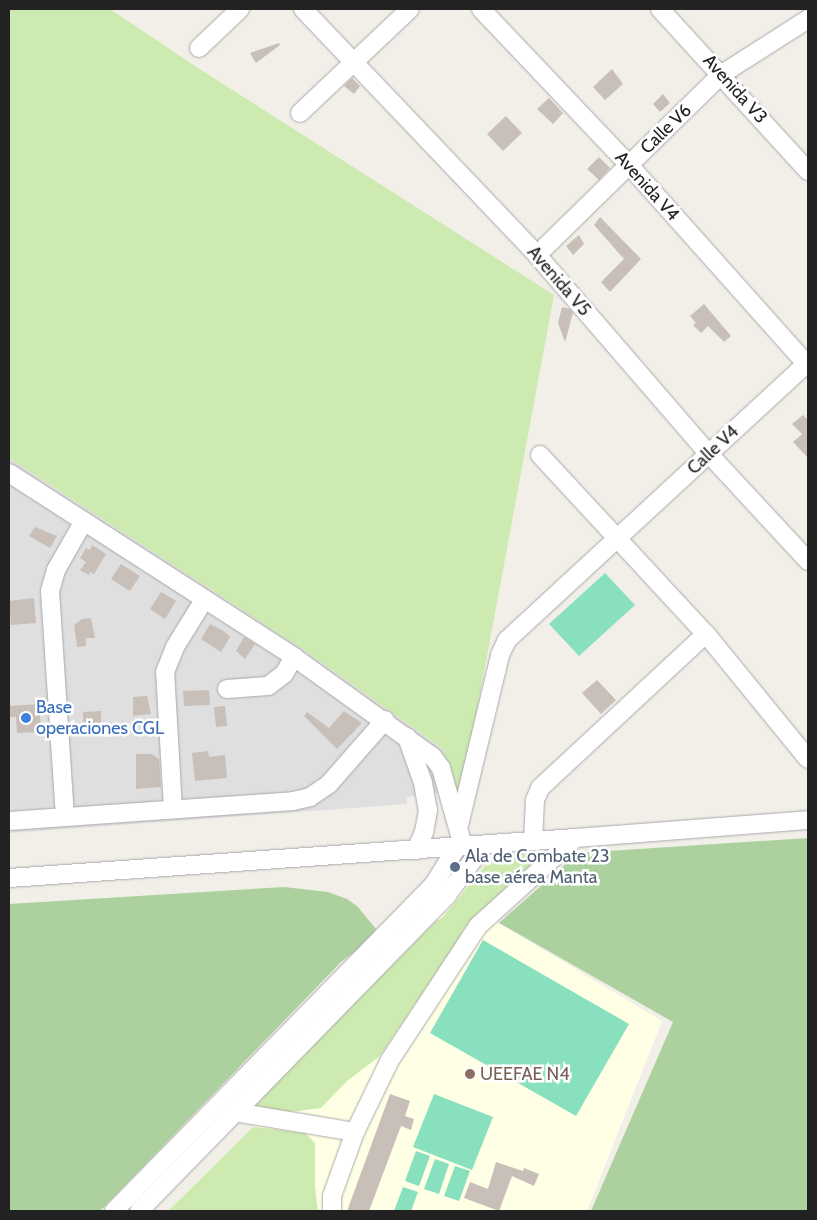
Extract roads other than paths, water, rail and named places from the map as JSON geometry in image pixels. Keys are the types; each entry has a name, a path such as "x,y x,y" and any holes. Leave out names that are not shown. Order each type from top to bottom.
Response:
{"street":[{"path":"199,48 240,9"},
{"name":"Avenida V5","path":"303,9 537,255 709,454 806,554"},
{"path":"300,113 410,9"},
{"name":"Avenida V4","path":"481,9 629,165 807,364"},
{"name":"Avenida V3","path":"660,9 722,74 808,171"},
{"name":"Calle V6","path":"537,255 722,74 808,19"},
{"name":"Calle V4","path":"459,825 500,655 507,640 807,364"},
{"path":"540,455 706,634 808,759"},
{"path":"9,473 294,657 385,720 432,756 441,768 459,825 460,846 434,884 114,1211"},
{"path":"65,817 50,591 56,570 84,521"},
{"path":"173,809 165,672 175,647 204,600"},
{"path":"533,841 535,800 540,788 706,634"},
{"path":"227,689 268,686 284,674 294,657"},
{"path":"9,821 276,803 310,796 329,784 385,720"},
{"path":"407,737 423,783 428,810 424,832 416,850"},
{"path":"9,878 416,850 808,820"},
{"path":"332,1211 332,1196 355,1132 390,1060 478,926 575,838"},
{"path":"138,1211 447,894 484,845"},
{"path":"235,1112 355,1132"}],"place":[{"name":"Base operaciones CGL","path":"26,718"},
{"name":"Ala de Combate 23 base aérea Manta","path":"455,867"},
{"name":"UEEFAE N4","path":"470,1074"}]}
